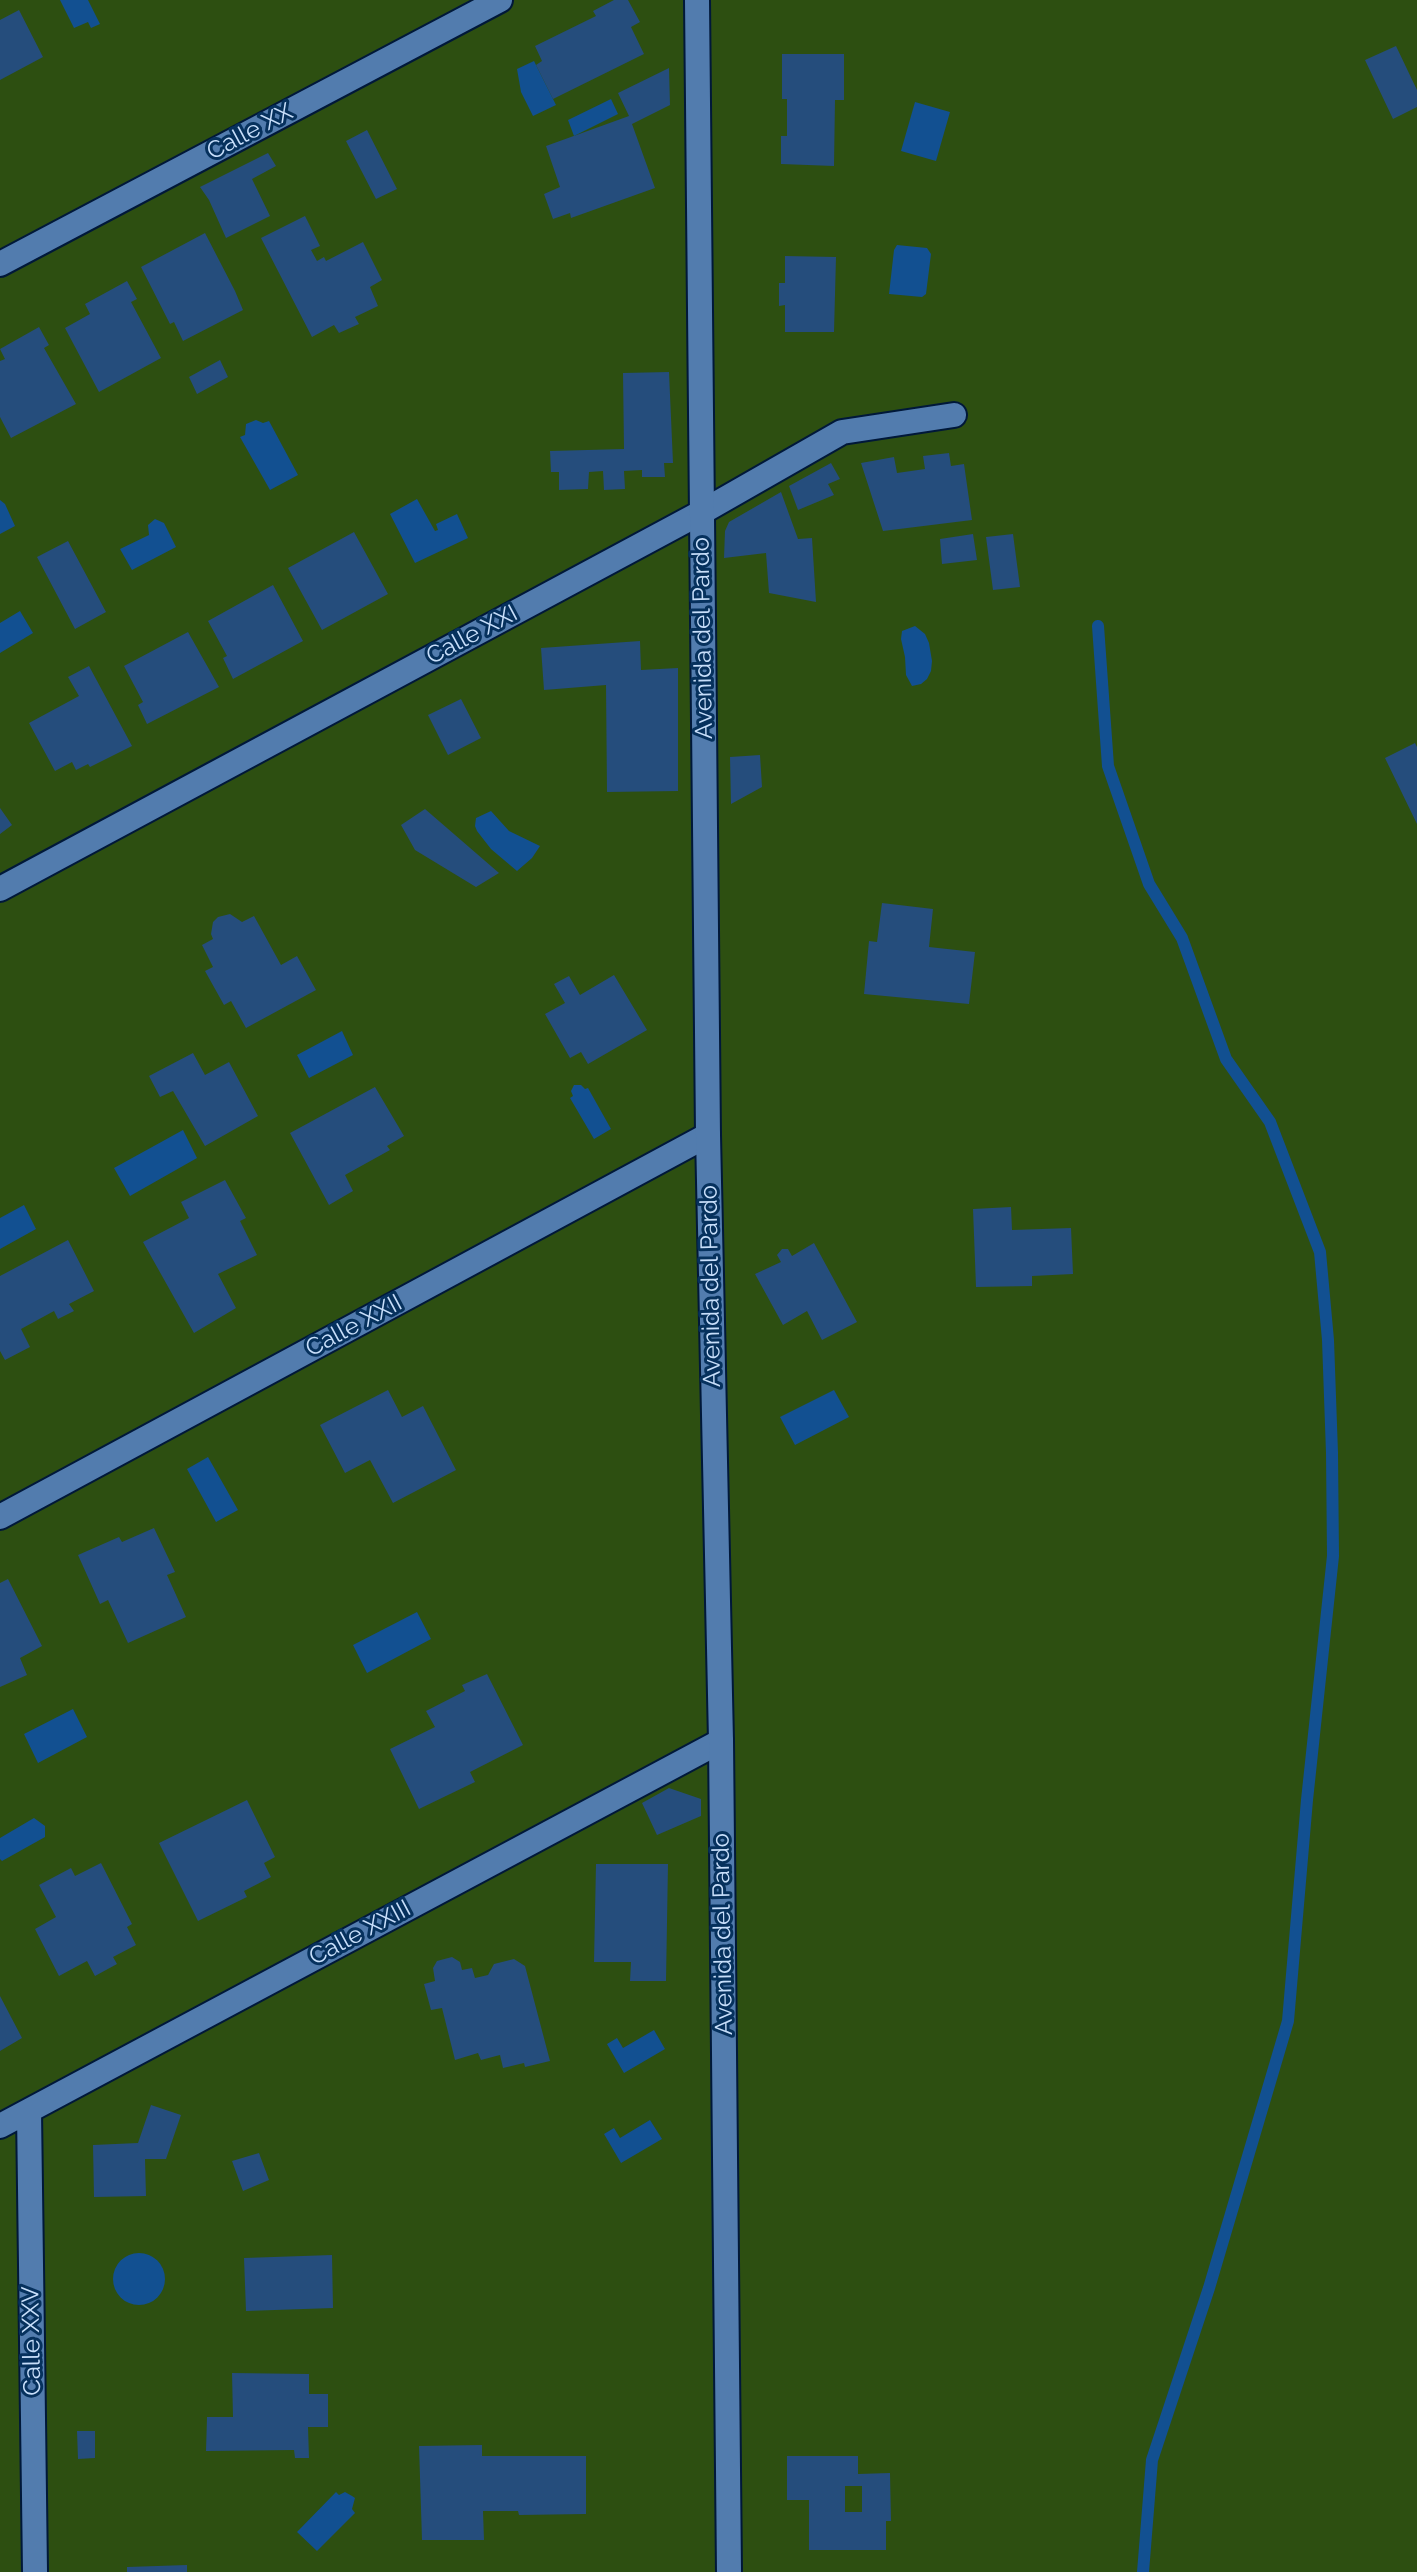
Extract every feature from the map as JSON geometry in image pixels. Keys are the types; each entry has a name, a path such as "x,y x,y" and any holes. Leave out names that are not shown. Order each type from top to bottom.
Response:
{"street":[{"name":"Calle XX","path":"0,264 500,0"},
{"name":"Avenida del Pardo","path":"697,0 708,1135 721,1741 729,2572"},
{"name":"Calle XXI","path":"0,889 702,512 842,432 954,415"},
{"name":"Calle XXII","path":"0,1517 708,1135"},
{"name":"Calle XXIII","path":"0,2126 721,1741"},
{"name":"Calle XXV","path":"29,2111 35,2572"}],"green space":[{"path":"0,0 1417,0 1417,2572 0,2572"}],"water":[{"path":"60,0 88,0 100,24 91,28 88,22 74,28"},
{"path":"534,61 556,105 533,116 521,92 517,69"},
{"path":"611,99 618,114 574,136 568,120"},
{"path":"915,102 950,112 936,161 901,151"},
{"path":"897,245 927,248 931,254 926,294 922,297 889,294"},
{"path":"256,420 263,423 269,421 298,475 270,490 240,437 245,435 246,424"},
{"path":"417,499 435,531 438,530 436,524 457,514 468,538 415,563 390,514"},
{"path":"0,500 15,526 0,534"},
{"path":"155,519 164,523 176,547 132,570 120,549 149,535 148,525"},
{"path":"20,611 33,633 0,653 0,623"},
{"path":"915,626 925,634 932,661 927,679 912,686 906,675 901,639 902,631"},
{"path":"491,811 509,831 540,846 517,871 491,849 477,831 476,818"},
{"path":"342,1031 353,1055 309,1078 297,1055"},
{"path":"574,1085 588,1088 611,1129 594,1139 570,1098"},
{"path":"183,1130 197,1158 130,1196 114,1168"},
{"path":"24,1205 36,1229 0,1249 0,1218"},
{"path":"834,1390 849,1417 795,1445 780,1417"},
{"path":"208,1457 238,1510 216,1522 187,1469"},
{"path":"417,1612 431,1639 367,1673 353,1645"},
{"path":"73,1709 87,1737 38,1763 24,1734"},
{"path":"34,1818 45,1826 45,1837 2,1861 0,1838"},
{"path":"654,2030 665,2049 624,2073 607,2044 617,2038 623,2048"},
{"path":"650,2120 662,2139 621,2163 604,2134 614,2128 620,2138"},
{"path":"139,2253 157,2261 165,2279 157,2297 139,2305 121,2297 113,2279 121,2261"},
{"path":"336,2492 339,2495 345,2492 355,2498 352,2509 355,2513 317,2551 297,2532"}],"building":[{"path":"614,0 628,0 640,22 631,27 644,54 553,99 536,65 542,61 535,46 596,16 593,11"},
{"path":"19,10 43,57 0,80 0,20"},
{"path":"1396,46 1417,90 1417,107 1393,119 1365,60"},
{"path":"782,54 844,54 844,100 835,100 834,166 781,164 781,136 787,136 787,99 782,99"},
{"path":"669,68 670,105 632,124 655,188 571,218 570,213 553,219 544,194 560,187 546,146 629,116 618,93"},
{"path":"367,130 397,189 376,199 346,141"},
{"path":"268,153 276,166 252,179 270,216 226,238 200,187"},
{"path":"305,216 320,246 311,250 317,261 324,257 326,261 363,242 382,280 370,287 378,306 355,317 359,324 339,333 334,325 312,337 261,238"},
{"path":"205,233 243,310 183,341 174,322 170,324 141,267"},
{"path":"785,256 836,257 834,332 785,332 785,305 779,306 779,283 785,283"},
{"path":"127,281 137,299 131,302 161,358 99,392 65,328 90,314 85,304"},
{"path":"39,327 49,345 44,348 76,404 11,438 0,417 0,361 5,359 0,349"},
{"path":"220,360 228,377 197,394 189,377"},
{"path":"669,372 673,463 664,463 665,477 642,477 642,470 624,471 625,489 604,490 603,471 589,472 588,489 559,490 559,472 551,472 550,451 624,449 623,373"},
{"path":"949,453 951,466 964,464 972,520 883,531 861,463 894,457 897,473 925,469 923,456"},
{"path":"831,463 840,479 828,484 834,495 798,510 789,486"},
{"path":"781,492 798,539 812,538 816,602 769,593 766,553 724,558 725,531 729,522"},
{"path":"354,532 388,594 322,630 288,568"},
{"path":"973,534 977,560 942,564 940,539"},
{"path":"1013,534 1020,587 993,590 986,537"},
{"path":"68,541 106,612 75,629 37,557"},
{"path":"273,585 303,641 233,679 223,658 227,656 208,621"},
{"path":"188,632 219,687 147,724 138,705 143,702 124,666"},
{"path":"640,641 641,670 678,668 678,791 607,792 606,685 544,690 541,648"},
{"path":"89,666 132,746 90,767 88,764 76,770 72,762 55,771 29,723 79,696 68,677"},
{"path":"461,699 481,738 448,755 428,715"},
{"path":"1415,743 1417,747 1417,824 1385,758"},
{"path":"760,755 762,787 731,804 730,757"},
{"path":"0,808 12,825 0,834"},
{"path":"425,809 499,873 476,887 415,850 401,825"},
{"path":"882,903 933,909 929,947 975,952 969,1004 864,994 869,941 877,942"},
{"path":"230,914 242,922 254,916 281,965 297,956 316,990 246,1028 231,1001 224,1005 205,971 213,967 202,945 213,939 213,922"},
{"path":"614,975 647,1030 588,1064 581,1052 570,1058 545,1014 565,1003 554,984 569,976 580,995"},
{"path":"193,1053 205,1075 229,1062 258,1116 205,1146 173,1091 160,1097 149,1076"},
{"path":"375,1087 404,1136 387,1146 390,1150 345,1175 353,1191 329,1205 290,1133"},
{"path":"225,1180 246,1218 240,1221 257,1255 218,1274 236,1308 194,1333 143,1242 189,1218 181,1202"},
{"path":"1011,1207 1012,1230 1071,1228 1073,1274 1032,1276 1032,1286 976,1287 973,1209"},
{"path":"68,1240 94,1291 69,1304 74,1311 58,1319 54,1311 21,1329 30,1347 5,1360 0,1351 0,1276"},
{"path":"814,1243 857,1322 822,1340 807,1311 783,1325 755,1274 781,1262 777,1255 782,1249 788,1249 792,1256"},
{"path":"388,1390 402,1417 423,1406 456,1470 393,1503 370,1460 345,1473 320,1425"},
{"path":"154,1528 175,1572 167,1575 186,1617 128,1643 108,1600 100,1604 78,1555 119,1537 122,1542"},
{"path":"8,1579 42,1646 20,1658 27,1675 0,1687 0,1583"},
{"path":"487,1674 523,1745 470,1772 475,1782 419,1809 390,1749 435,1727 426,1711 465,1691 462,1685"},
{"path":"669,1788 701,1799 701,1816 657,1835 642,1803"},
{"path":"247,1800 275,1857 264,1863 271,1877 244,1891 247,1897 198,1921 159,1843"},
{"path":"101,1863 132,1924 127,1927 136,1945 113,1957 117,1964 95,1976 87,1961 59,1976 35,1929 56,1917 39,1885 71,1868 75,1876"},
{"path":"596,1864 668,1864 666,1981 630,1981 631,1962 594,1962"},
{"path":"452,1957 460,1962 462,1970 472,1968 475,1978 488,1975 494,1964 514,1959 525,1966 550,2061 503,2068 500,2055 481,2060 478,2053 455,2060 442,2008 431,2010 424,1984 435,1981 433,1968 437,1961"},
{"path":"0,1996 22,2038 0,2051"},
{"path":"151,2105 181,2115 166,2159 145,2159 146,2196 94,2197 93,2145 138,2143"},
{"path":"259,2153 269,2180 243,2191 232,2161"},
{"path":"332,2255 333,2308 246,2311 244,2258"},
{"path":"232,2373 309,2374 309,2394 328,2394 328,2427 308,2427 309,2458 295,2458 294,2450 206,2451 207,2417 233,2417"},
{"path":"77,2431 95,2431 95,2458 78,2459"},
{"path":"482,2445 482,2456 586,2456 586,2514 519,2515 518,2511 483,2511 484,2540 422,2540 419,2446"},
{"path":"787,2456 858,2456 858,2474 890,2473 891,2521 886,2521 886,2550 809,2550 809,2500 787,2500","holes":["845,2486 862,2486 862,2512 845,2512"]},
{"path":"187,2565 187,2572 127,2572 127,2567"}],"waterway":[{"path":"1098,626 1108,766 1149,884 1182,938 1226,1059 1270,1122 1320,1252 1328,1340 1332,1453 1333,1556 1288,2021 1209,2288 1152,2460 1143,2572"}]}
